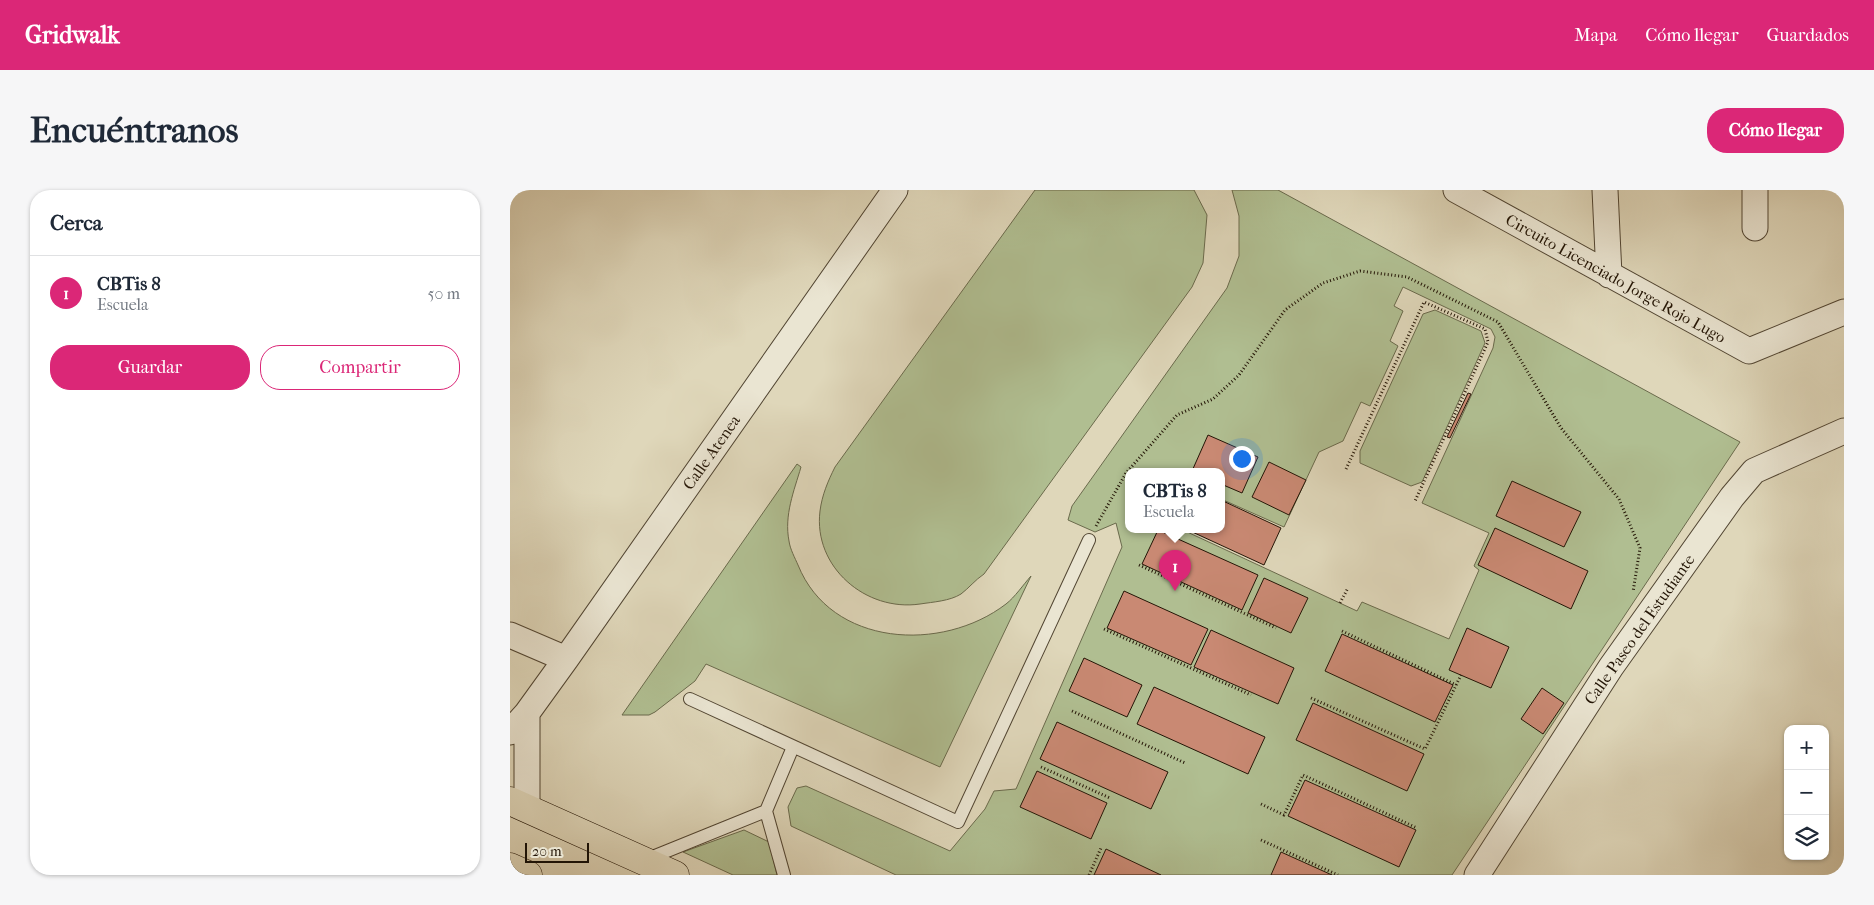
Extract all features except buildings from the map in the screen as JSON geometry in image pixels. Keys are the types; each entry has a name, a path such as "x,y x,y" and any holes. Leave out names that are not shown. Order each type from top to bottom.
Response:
{"main road":[{"path":"519,805 675,875"},
{"path":"510,867 528,875"}],"street":[{"name":"Calle Atenea","path":"510,732 527,713 566,659 894,190"},
{"name":"Circuito Licenciado Jorge Rojo Lugo","path":"1456,190 1750,352 1844,312"},
{"path":"1604,190 1609,275"},
{"path":"1755,190 1755,228"},
{"name":"Calle Paseo del Estudiante","path":"1477,875 1611,667 1732,497 1754,471 1844,431"},
{"path":"510,634 566,659"},
{"path":"519,805 527,713"}],"lane":[{"path":"690,699 958,822 1089,540"},
{"path":"784,875 766,811 793,747"},
{"path":"644,860 766,811"}],"path":[{"path":"1130,468 1177,415 1213,399 1238,375 1285,310 1323,283 1360,271 1407,277 1498,322 1561,428 1619,498 1640,548 1633,592"},
{"path":"1346,469 1424,302 1485,329 1488,342 1415,501"},
{"path":"1089,540 1125,475"},
{"path":"1140,565 1276,628"},
{"path":"1340,603 1348,588"},
{"path":"1104,629 1251,694"},
{"path":"1342,631 1456,685"},
{"path":"1311,698 1425,749 1461,675"},
{"path":"1072,711 1185,764"},
{"path":"1041,767 1110,798"},
{"path":"1262,804 1284,815 1303,775 1417,828"},
{"path":"1262,840 1338,875"},
{"path":"1089,875 1101,848"}],"green space":[{"path":"1035,190 1194,190 1207,215 1203,263 1192,287 984,574 961,594 947,600 900,605 881,601 863,593 847,582 834,567 825,550 820,531 820,511 826,488 835,467"},
{"path":"1232,190 1278,190 1740,442 1452,875 896,875 791,826 788,807 797,788 806,786 950,851 985,809 994,791 1016,789 1122,547 1116,523 1095,532 1068,520 1072,506 1227,288 1239,256 1239,216","holes":["1403,287 1491,329 1495,337 1493,348 1422,503 1489,533 1474,566 1479,570 1449,639 1362,602 1357,611 1189,533 1125,533 1125,468 1225,468 1225,501 1284,527 1319,452 1343,441 1361,402 1370,406 1398,346 1390,341 1403,311 1394,306"]},
{"path":"1435,310 1481,331 1485,343 1422,482 1411,486 1360,463 1360,451 1423,314"},
{"path":"797,464 801,467 790,503 788,522 791,550 814,592 835,613 861,626 890,634 921,635 951,630 980,620 1006,604 1031,576 940,767 706,664 695,681 655,712 649,715 622,715"},
{"path":"744,830 769,842 777,875 733,875 683,852"}],"place":[{"name":"CBTis 8","path":"1175,591"}]}
